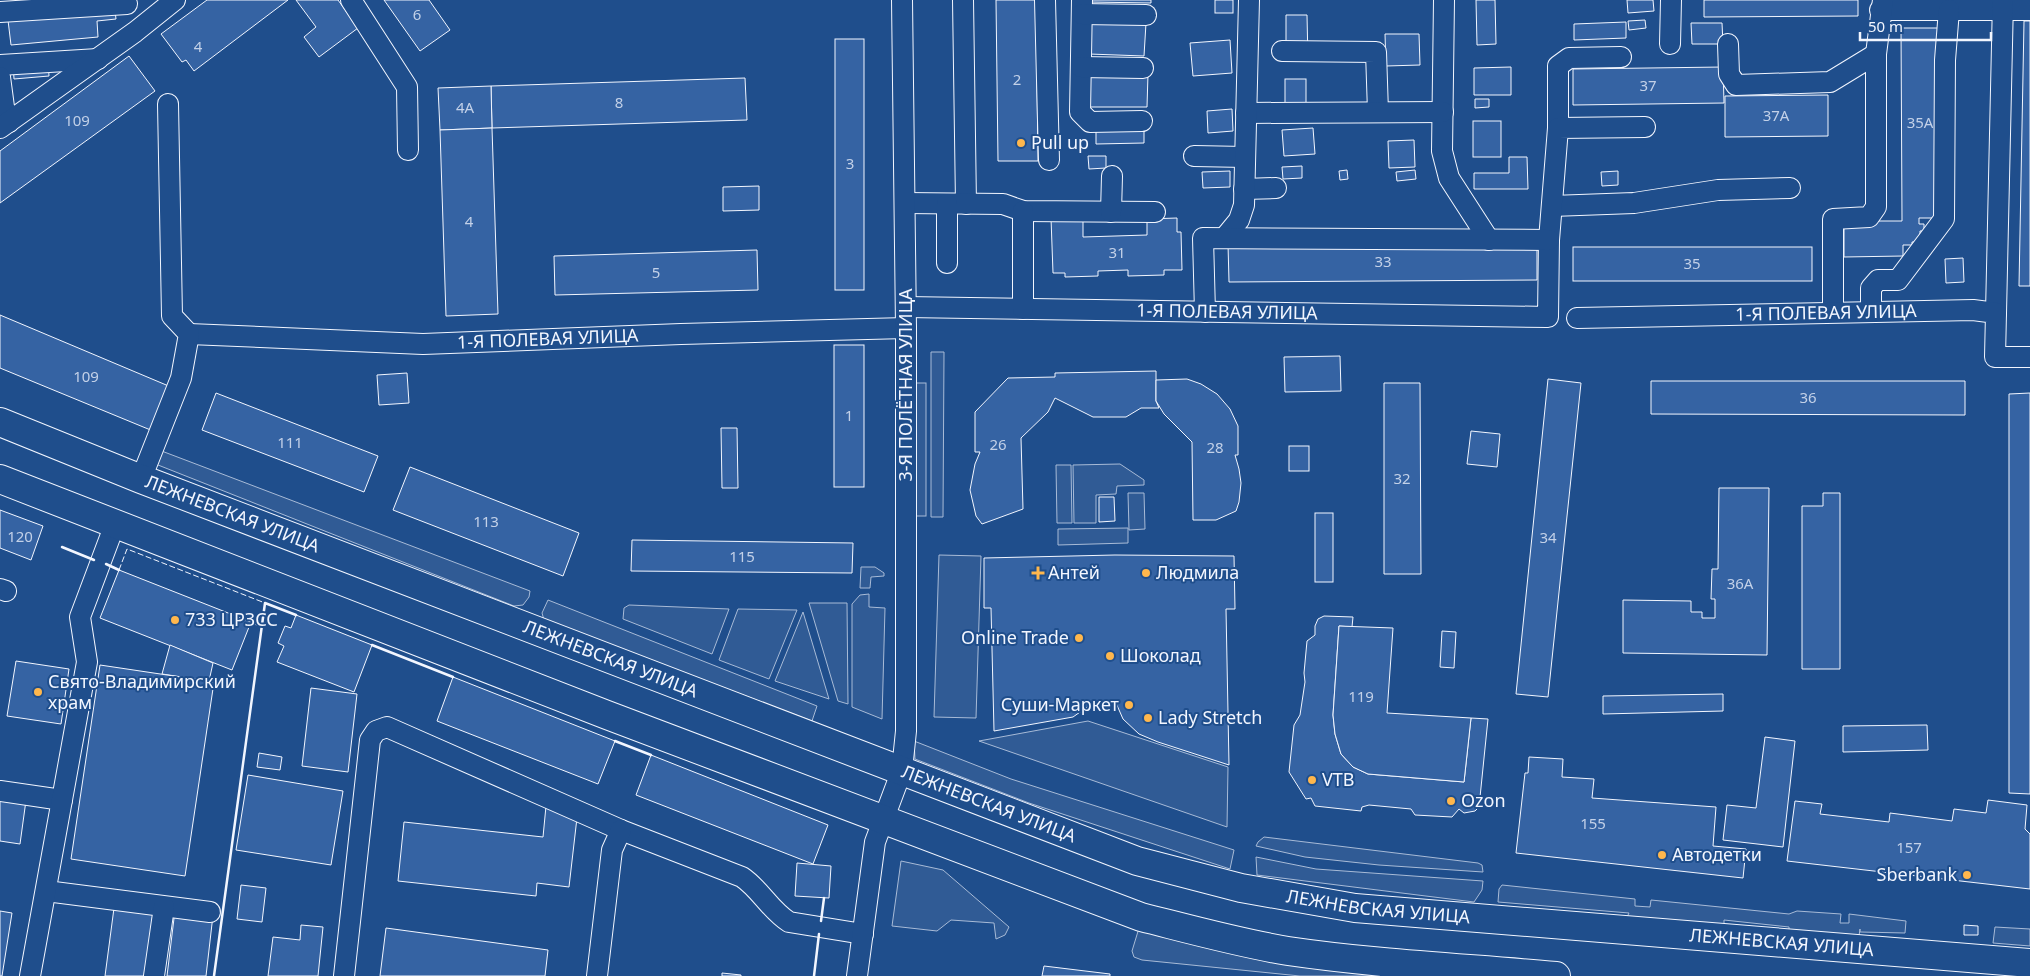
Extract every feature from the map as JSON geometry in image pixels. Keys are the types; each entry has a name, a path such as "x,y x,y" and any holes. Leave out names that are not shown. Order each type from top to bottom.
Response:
{"highway":[{"name":"ЛЕЖНЕВСКАЯ УЛИЦА","path":"0,422 141,479 1137,861 1189,876 1284,897 1355,908 2030,963"},
{"path":"0,479 617,719 1141,917 1286,950 1346,958 1556,976"}],"street":[{"path":"4,125 135,32 175,0"},
{"path":"351,0 407,87 408,150"},
{"name":"3-Я ПОЛЁТНАЯ УЛИЦА","path":"857,976 876,842 902,770 906,731 906,307 902,0"},
{"path":"947,263 956,204 963,0"},
{"path":"1045,0 1049,160"},
{"path":"1225,237 1240,220 1244,205 1249,0"},
{"path":"1444,0 1442,151 1449,178 1489,240"},
{"path":"1670,0 1670,44"},
{"path":"0,12 126,2 135,32"},
{"path":"1833,312 1833,219 1869,217 1876,208 1876,54 1882,5 1914,5 1950,10 2003,5 2030,10"},
{"path":"2003,5 1995,356 2030,357"},
{"path":"1142,121 1090,122 1080,112 1082,7 1146,15"},
{"path":"1870,312 1871,288 1878,280 1898,280 1944,219 1945,60 1950,10"},
{"path":"1728,44 1729,74 1736,85 1830,82 1876,54"},
{"path":"1282,51 1376,52 1378,112"},
{"path":"1205,312 1203,238 1549,240 1558,128 1558,66 1570,58 1621,57"},
{"path":"0,65 98,59"},
{"path":"1081,67 1143,68"},
{"path":"0,77 4,125"},
{"path":"141,479 181,378 189,334 172,316 168,104"},
{"path":"1246,113 1443,112"},
{"path":"1558,128 1645,127"},
{"path":"1194,156 1245,157"},
{"path":"1111,212 1112,176"},
{"path":"1244,189 1276,188"},
{"path":"1552,206 1634,203 1718,190 1790,188"},
{"path":"905,203 1003,204 1023,210 1155,212"},
{"path":"1023,210 1023,309"},
{"name":"1-Я ПОЛЕВАЯ УЛИЦА","path":"906,307 1548,317 1549,240"},
{"name":"1-Я ПОЛЕВАЯ УЛИЦА","path":"1577,318 1973,310 1996,313"},
{"name":"1-Я ПОЛЕВАЯ УЛИЦА","path":"189,334 423,344 671,334 906,328"},
{"path":"30,976 87,662 80,617 115,524"},
{"path":"344,976 370,740 376,731 381,728 392,729 621,830 742,877 752,884 779,916 788,922 863,934"},
{"path":"0,791 62,800"},
{"path":"597,976 612,850 621,830"},
{"path":"46,891 210,912"},
{"path":"154,976 164,906"}],"shaded area":[{"path":"931,352 944,352 943,517 931,517"},
{"path":"913,383 926,383 926,516 913,516"},
{"path":"159,450 530,591 529,597 523,605 514,606 153,463"},
{"path":"1120,464 1144,480 1144,485 1117,486 1116,494 1096,495 1096,523 1074,523 1073,465"},
{"path":"1056,465 1071,465 1072,523 1057,523"},
{"path":"1128,493 1144,493 1145,529 1129,530"},
{"path":"1128,528 1128,543 1058,545 1058,529"},
{"path":"939,555 981,556 976,718 934,717"},
{"path":"861,567 875,567 884,573 884,576 871,577 870,588 860,588"},
{"path":"869,594 869,607 885,608 882,719 852,707 852,604 860,595"},
{"path":"548,600 817,706 812,721 544,620 542,613"},
{"path":"809,603 847,603 848,704 838,701"},
{"path":"629,605 729,609 712,654 623,619 624,608"},
{"path":"738,609 797,610 769,679 719,660"},
{"path":"803,612 829,699 775,681"},
{"path":"1088,721 1228,767 1227,827 979,741"},
{"path":"914,741 1011,779 1234,850 1230,869 1029,803 915,759"},
{"path":"1264,837 1478,863 1482,865 1483,872 1379,865 1305,857 1256,846"},
{"path":"1256,857 1316,869 1483,881 1482,890 1474,902 1257,875"},
{"path":"901,861 943,870 1009,927 1005,935 996,939 994,923 951,920 937,931 892,926"},
{"path":"1502,885 1635,899 1635,906 1650,907 1651,900 1789,914 1797,911 1841,914 1840,923 1849,923 1849,914 1906,921 1905,933 1860,932 1860,929 1859,936 1789,930 1789,927 1724,920 1724,925 1627,917 1629,913 1498,902 1499,889"},
{"path":"1995,927 2030,929 2030,946 1993,943"},
{"path":"1139,928 1437,976 1300,976 1142,960 1134,957 1132,951"}],"building":[{"path":"207,0 288,0 194,71 186,60 182,62 161,34"},
{"path":"296,0 338,0 358,28 319,57 304,37 316,27"},
{"path":"384,0 429,0 450,30 420,51"},
{"path":"996,0 1036,0 1038,161 998,161"},
{"path":"1088,0 1151,0 1151,3 1088,2"},
{"path":"1215,0 1233,0 1233,13 1215,13"},
{"path":"1476,0 1495,0 1496,44 1477,45"},
{"path":"1627,0 1653,0 1654,11 1628,13"},
{"path":"1704,0 1858,0 1858,16 1704,17"},
{"path":"114,2 116,19 97,21 98,37 11,45 7,12"},
{"path":"1286,15 1307,15 1308,61 1286,61"},
{"path":"1645,20 1646,28 1629,30 1628,21"},
{"path":"1090,21 1146,23 1144,56 1089,54"},
{"path":"2024,21 2030,21 2030,286 2019,286"},
{"path":"1626,22 1626,38 1574,40 1574,24"},
{"path":"1691,23 1722,23 1723,44 1692,44"},
{"path":"1901,28 1938,28 1939,218 1919,218 1919,224 1924,224 1924,231 1920,231 1920,242 1912,242 1912,245 1903,245 1903,256 1844,257 1844,221 1902,221"},
{"path":"1385,34 1419,34 1420,65 1386,66"},
{"path":"835,39 864,39 864,290 835,290"},
{"path":"1230,40 1232,73 1193,76 1190,43"},
{"path":"129,56 155,91 0,203 0,151"},
{"path":"48,60 49,76 14,79 13,63"},
{"path":"1511,67 1511,95 1474,95 1474,68"},
{"path":"1723,67 1724,103 1573,105 1573,69"},
{"path":"1088,74 1148,74 1147,107 1087,107"},
{"path":"745,78 747,120 492,128 491,86"},
{"path":"1285,79 1306,79 1306,110 1285,110"},
{"path":"491,86 492,128 440,130 438,88"},
{"path":"1828,95 1828,136 1725,137 1725,96"},
{"path":"1475,99 1489,99 1489,107 1475,108"},
{"path":"1232,109 1233,131 1208,133 1207,111"},
{"path":"1473,121 1501,121 1501,157 1473,157"},
{"path":"492,128 498,314 446,316 440,130"},
{"path":"1144,128 1144,143 1096,144 1096,129"},
{"path":"1313,128 1315,154 1284,156 1282,130"},
{"path":"1414,140 1415,167 1389,168 1388,141"},
{"path":"1088,156 1106,156 1106,168 1089,169"},
{"path":"1509,157 1527,157 1528,189 1474,189 1474,173 1509,173"},
{"path":"1302,166 1302,178 1283,179 1282,167"},
{"path":"1347,170 1348,179 1340,180 1339,171"},
{"path":"1415,170 1416,179 1397,181 1396,172"},
{"path":"1230,171 1230,187 1203,188 1202,172"},
{"path":"1618,171 1618,185 1602,186 1601,172"},
{"path":"759,186 759,210 723,211 723,187"},
{"path":"1083,217 1083,237 1147,235 1147,219 1177,218 1177,232 1181,232 1182,270 1164,270 1164,275 1128,276 1128,270 1098,271 1098,276 1065,277 1065,273 1053,273 1051,218"},
{"path":"1537,242 1537,280 1229,282 1228,244"},
{"path":"1573,247 1812,247 1812,281 1573,281"},
{"path":"757,250 758,290 555,295 554,256"},
{"path":"1963,258 1964,282 1946,283 1945,259"},
{"path":"0,315 171,387 153,431 0,368"},
{"path":"834,345 864,345 864,487 834,487"},
{"path":"1340,356 1341,391 1285,392 1284,357"},
{"path":"1156,371 1156,401 1159,408 1141,408 1126,417 1093,417 1055,398 1048,412 1021,438 1023,509 982,524 976,516 970,490 975,464 980,452 975,452 975,412 1008,378 1055,377 1055,373"},
{"path":"407,373 409,403 379,405 377,375"},
{"path":"1187,379 1201,384 1217,394 1230,409 1238,426 1238,455 1235,455 1241,483 1239,502 1236,511 1216,520 1193,520 1192,442 1164,414 1156,401 1156,380"},
{"path":"1548,379 1581,383 1548,697 1516,694"},
{"path":"1651,381 1965,381 1965,415 1651,414"},
{"path":"1384,383 1420,383 1421,574 1384,574"},
{"path":"216,393 378,456 364,492 202,430"},
{"path":"2030,393 2030,794 2009,793 2009,394"},
{"path":"721,428 737,428 738,488 722,488"},
{"path":"1471,431 1500,434 1497,467 1467,464"},
{"path":"1289,446 1309,446 1309,471 1289,471"},
{"path":"410,467 579,533 563,576 393,510"},
{"path":"1719,488 1769,488 1767,655 1623,653 1623,600 1691,601 1691,612 1702,612 1702,618 1715,618 1715,599 1711,599 1712,569 1718,569"},
{"path":"1823,493 1840,493 1840,669 1802,669 1802,506 1823,506"},
{"path":"1099,497 1114,497 1115,521 1099,522"},
{"path":"0,510 43,526 31,560 0,548"},
{"path":"1315,513 1333,513 1333,582 1315,582"},
{"path":"632,540 853,543 852,573 631,571"},
{"name":"Шоколад","path":"1115,555 1234,556 1235,609 1226,609 1229,765 1139,734 1123,719 1116,703 1093,703 1073,717 994,731 991,608 984,608 984,558"},
{"name":"733 ЦРЗСС","path":"119,570 251,622 232,670 100,618"},
{"path":"296,615 372,645 354,692 277,662 284,646 278,643 285,626 291,628"},
{"path":"1324,616 1353,617 1352,627 1339,626 1333,715 1335,734 1341,754 1353,767 1368,774 1464,782 1471,718 1488,719 1479,807 1475,811 1464,813 1459,809 1452,817 1415,815 1411,809 1369,805 1362,807 1361,811 1315,806 1311,798 1306,799 1289,772 1294,725 1300,715 1305,682 1307,641 1315,635 1315,626 1318,619"},
{"path":"1339,626 1393,628 1387,713 1471,718 1464,782 1368,774 1353,767 1341,754 1335,734 1333,715"},
{"path":"1442,631 1456,632 1454,668 1440,667"},
{"path":"170,645 213,663 209,681 162,674"},
{"name":"Свято-Владимирский храм","path":"16,661 69,669 61,724 7,716"},
{"path":"100,665 214,682 185,876 71,859"},
{"path":"453,677 615,741 598,784 437,721"},
{"path":"311,688 357,694 348,772 302,766"},
{"path":"1723,694 1723,711 1603,714 1603,696"},
{"path":"1927,725 1928,750 1843,752 1843,726"},
{"path":"1765,737 1795,741 1783,847 1723,840 1727,805 1756,808"},
{"path":"259,753 282,757 280,770 257,767"},
{"path":"651,755 828,825 813,864 636,795"},
{"path":"1529,757 1563,759 1562,777 1594,779 1592,798 1716,807 1713,846 1746,849 1743,878 1516,853 1525,773 1528,773"},
{"path":"248,775 343,791 331,865 236,850"},
{"path":"0,789 27,793 20,844 0,841"},
{"path":"1988,800 2027,805 2025,829 2030,834 2030,889 1787,861 1795,801 1822,804 1820,814 1889,822 1890,813 1952,821 1954,809 1986,813"},
{"path":"546,806 578,809 569,887 537,883 536,896 398,881 404,822 543,837"},
{"path":"797,863 831,866 829,898 795,896"},
{"path":"241,885 266,888 262,922 237,919"},
{"path":"114,908 153,913 145,976 105,976"},
{"path":"175,910 213,915 206,976 167,976"},
{"path":"0,911 12,913 2,976 0,976"},
{"path":"301,925 323,927 318,976 268,976 273,937 300,940"},
{"path":"1964,925 1978,926 1978,935 1964,935"},
{"path":"386,928 548,950 545,976 380,976"},
{"path":"1044,966 1110,974 1110,976 1042,976"},
{"path":"722,973 741,975 741,976 722,976"}],"fence":[{"path":"119,570 127,549 265,603"}],"wall":[{"path":"62,547 94,560"},
{"path":"106,564 119,570"},
{"path":"214,976 265,603 296,615"},
{"path":"251,622 262,626"},
{"path":"372,645 453,677"},
{"path":"615,741 651,755"},
{"path":"821,921 824,898"},
{"path":"814,976 819,934"}],"place":[{"name":"Pull up","path":"1021,143"},
{"name":"Антей","path":"1038,573"},
{"name":"Людмила","path":"1146,573"},
{"name":"733 ЦРЗСС","path":"175,620"},
{"name":"Online Trade","path":"1079,638"},
{"name":"Шоколад","path":"1110,656"},
{"name":"Свято-Владимирский храм","path":"38,692"},
{"name":"Суши-Маркет","path":"1129,705"},
{"name":"Lady Stretch","path":"1148,718"},
{"name":"VTB","path":"1312,780"},
{"name":"Ozon","path":"1451,801"},
{"name":"Автодетки","path":"1662,855"},
{"name":"Sberbank","path":"1967,875"}]}
